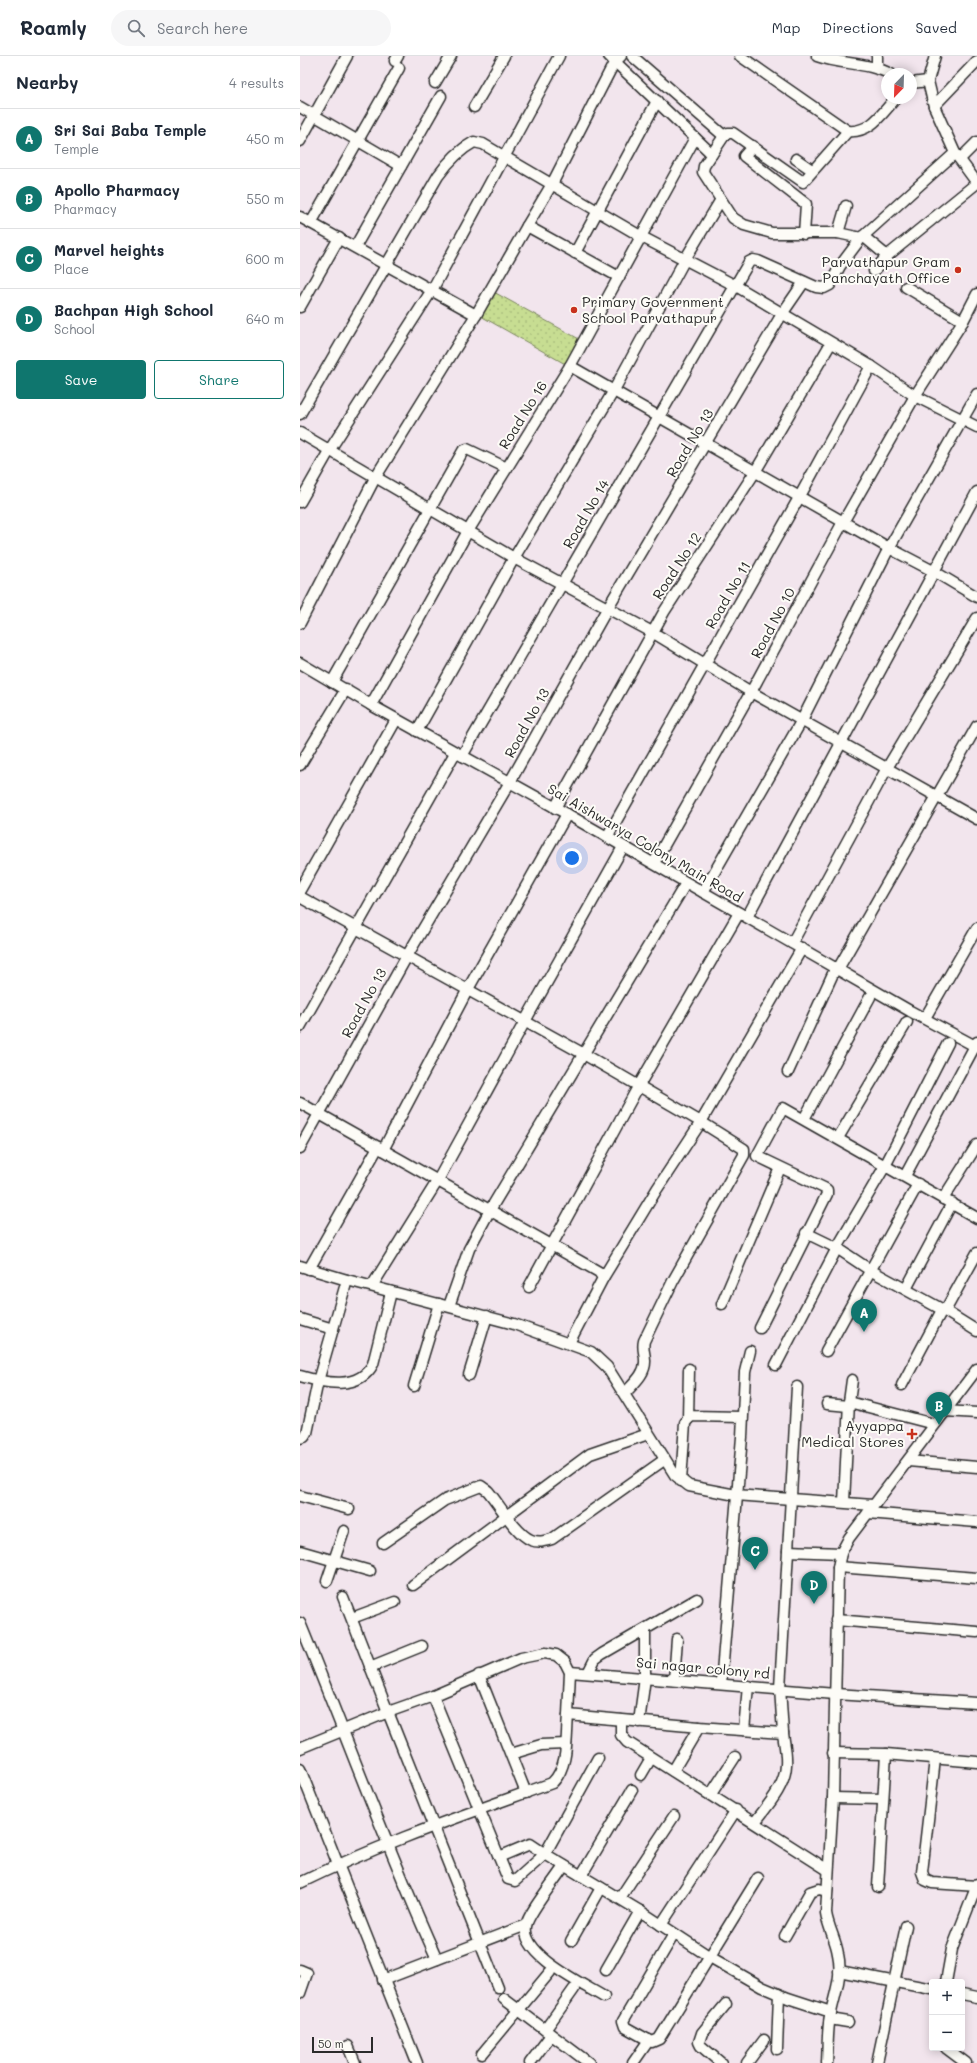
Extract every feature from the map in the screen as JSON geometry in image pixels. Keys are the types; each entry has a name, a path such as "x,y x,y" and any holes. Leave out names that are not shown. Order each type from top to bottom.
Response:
{"street":[{"path":"300,141 347,56"},
{"path":"435,83 451,56"},
{"path":"474,107 504,56"},
{"path":"300,502 329,451 432,290 559,56"},
{"path":"632,56 724,136"},
{"path":"740,56 848,131 858,132 868,128 890,104"},
{"path":"817,56 833,61 877,67 881,69"},
{"path":"877,56 877,67"},
{"path":"874,271 886,256 977,183 957,156 934,106 928,82 935,56"},
{"path":"300,623 375,478 476,315 552,184 615,58 712,154"},
{"path":"934,106 977,61"},
{"path":"311,223 358,141 398,62"},
{"path":"917,83 928,82"},
{"path":"355,247 441,96"},
{"path":"576,253 597,210 657,101"},
{"path":"300,107 401,166"},
{"path":"848,131 803,182 733,133 728,133 724,136 712,154 703,172 720,201 733,218 744,225 772,233 838,233 862,237 886,256"},
{"name":"Road No 16","path":"371,706 468,531 570,366 695,138"},
{"path":"300,414 438,176 448,162 465,146 474,142 483,144 684,261 736,286 870,366 916,396 977,427"},
{"path":"804,282 816,287 824,288 830,285 840,266 862,237 957,156 977,142"},
{"path":"752,146 744,156 806,204 804,234"},
{"path":"796,159 812,170"},
{"path":"417,731 514,558 613,392 684,261 720,201"},
{"path":"838,233 846,206"},
{"path":"300,217 387,264 476,315"},
{"path":"527,226 619,277"},
{"path":"300,307 339,238"},
{"name":"Road No 14","path":"300,1027 356,929 561,584 749,262 753,260 804,282"},
{"name":"Road No 13","path":"300,1148 407,956 510,782 607,609 782,314 804,282"},
{"path":"906,287 963,321"},
{"name":"Road No 10","path":"654,864 751,692 843,522 916,396 963,321 977,294"},
{"name":"Road No 12","path":"555,808 652,632 756,472 830,343"},
{"path":"570,366 613,392 977,597"},
{"name":"Road No 11","path":"607,837 800,496 870,366"},
{"path":"703,892 802,720 889,548 977,394"},
{"path":"300,433 514,558 652,632 751,692 977,819"},
{"path":"332,682 432,509 463,451 467,449 507,468"},
{"path":"529,1287 638,1087 743,915 840,743 935,572 977,492"},
{"path":"792,943 887,768 977,618"},
{"name":"Sai Aishwarya Colony Main Road","path":"300,663 346,689 371,706 510,782 792,943 976,1045"},
{"path":"300,765 346,689"},
{"path":"300,890 396,720"},
{"path":"788,1072 837,968 977,726"},
{"path":"567,814 468,989 381,1148 305,1267 391,1292 487,1316 569,1343 591,1352 608,1367 664,1460 681,1481 701,1489 736,1495 844,1502 871,1509 977,1522"},
{"path":"372,1286 438,1180 623,846"},
{"path":"414,1386 444,1305 469,1249 490,1210 582,1054 686,883"},
{"path":"300,897 468,989 524,1023 582,1054 744,1149 744,1155 673,1281 644,1341 642,1347 645,1358 645,1366 641,1375 625,1393"},
{"path":"925,1018 977,928"},
{"path":"569,1343 603,1278 656,1189 700,1122 802,948"},
{"path":"804,1119 870,997"},
{"path":"838,1138 907,1022"},
{"path":"776,1365 837,1248 885,1166 948,1043"},
{"path":"906,1176 976,1045"},
{"path":"300,1103 599,1272 603,1278"},
{"path":"760,1328 827,1190 757,1156 783,1108 885,1166 906,1176 977,1218"},
{"path":"906,1289 948,1201 977,1145"},
{"path":"722,1304 780,1168"},
{"path":"826,1351 918,1184"},
{"path":"806,1233 837,1248 870,1270 944,1310 977,1331"},
{"path":"902,1385 977,1252"},
{"path":"300,1438 304,1437 307,1433 318,1381 347,1280"},
{"path":"300,1376 333,1384 348,1382 364,1375 370,1370 373,1364 391,1292"},
{"path":"469,1375 487,1316"},
{"path":"300,1319 333,1329"},
{"path":"722,1684 745,1372 750,1351"},
{"path":"688,1419 689,1369"},
{"path":"827,2063 831,2015 838,1990 839,1971 838,1954 828,1926 826,1913 833,1798 838,1567 841,1553 849,1538 977,1369"},
{"path":"844,1502 849,1404 852,1380"},
{"path":"755,1822 778,1791 784,1777 786,1764 780,1688 797,1387"},
{"path":"827,1404 849,1404 934,1424"},
{"path":"945,1411 977,1413"},
{"path":"681,1481 685,1423 688,1419 692,1416 742,1417"},
{"path":"413,1585 590,1454 648,1434"},
{"path":"383,1544 445,1500 481,1486 488,1491 523,1535 531,1540 542,1542 552,1539 664,1460"},
{"path":"908,1461 977,1467"},
{"path":"300,1496 348,1510"},
{"path":"327,1581 344,1531"},
{"path":"300,1551 370,1571"},
{"path":"788,1551 841,1553"},
{"path":"838,1567 977,1578"},
{"path":"343,1597 433,1828 498,1988"},
{"path":"588,1673 595,1659 602,1654 697,1599"},
{"path":"352,1618 395,1602"},
{"path":"836,1620 977,1632"},
{"path":"300,1623 344,1729 387,1844 437,1959"},
{"path":"639,1722 645,1678 645,1630"},
{"path":"674,1680 677,1639"},
{"path":"370,1667 422,1646"},
{"path":"300,1748 344,1729 433,1696 521,1658 545,1653 556,1655 564,1662 570,1672 566,1744 562,1769 558,1777 552,1783 387,1844 338,1864 300,1884"},
{"name":"Sai nagar colony rd","path":"570,1672 780,1688 835,1694 977,1703"},
{"path":"479,1675 526,1793"},
{"path":"744,1730 748,1686"},
{"path":"433,1696 478,1810 508,1879 512,1882 545,1854 598,1758"},
{"path":"568,1715 783,1733"},
{"path":"621,1720 623,1739 651,1758 712,1794 828,1870"},
{"path":"673,1771 699,1727"},
{"path":"511,1754 541,1745 566,1744"},
{"path":"833,1753 886,1754 977,1762"},
{"path":"878,1887 886,1754"},
{"path":"712,1794 735,1757"},
{"path":"641,1775 651,1758"},
{"path":"935,1759 922,1872 925,1880 932,1883 977,1886 952,1949 947,1979"},
{"path":"300,1769 417,2063"},
{"path":"581,1876 632,1790"},
{"path":"833,1798 884,1799"},
{"path":"661,1925 736,1810"},
{"path":"620,1898 674,1816"},
{"path":"499,1858 530,1844 564,1866 620,1898 710,1957 779,1994 848,2022"},
{"path":"383,1980 526,1925 564,1866"},
{"path":"674,1934 623,2022 625,2027 652,2042 658,2039 758,1878"},
{"path":"571,1941 601,1888"},
{"path":"785,1936 810,1892 819,1889 827,1891"},
{"path":"606,1970 640,1911"},
{"path":"526,1925 529,1942 540,1956 604,1997"},
{"path":"877,2063 906,1926"},
{"path":"300,1970 306,1973 300,1993"},
{"path":"839,1971 929,1989"},
{"path":"482,2054 550,1972"},
{"path":"530,2063 574,1989"},
{"path":"777,2049 779,1994"},
{"path":"965,1995 977,1997"},
{"path":"504,1999 589,2063"},
{"path":"721,2063 701,2046 699,2042 702,2033 726,2004"},
{"path":"634,2063 648,2040"},
{"path":"747,2063 764,2040"},
{"path":"348,2046 355,2063"},
{"path":"950,2051 966,2063"}],"green space":[{"path":"492,291 581,340 567,365 479,315"}],"place":[{"name":"Parvathapur Gram Panchayath Office","path":"958,270"},
{"name":"Primary Government School Parvathapur","path":"574,310"},
{"name":"Sri Sai Baba Temple","path":"864,1332"},
{"name":"Apollo Pharmacy","path":"939,1425"},
{"name":"Ayyappa Medical Stores","path":"912,1434"},
{"name":"Marvel heights","path":"755,1570"},
{"name":"Bachpan High School","path":"814,1604"}]}
